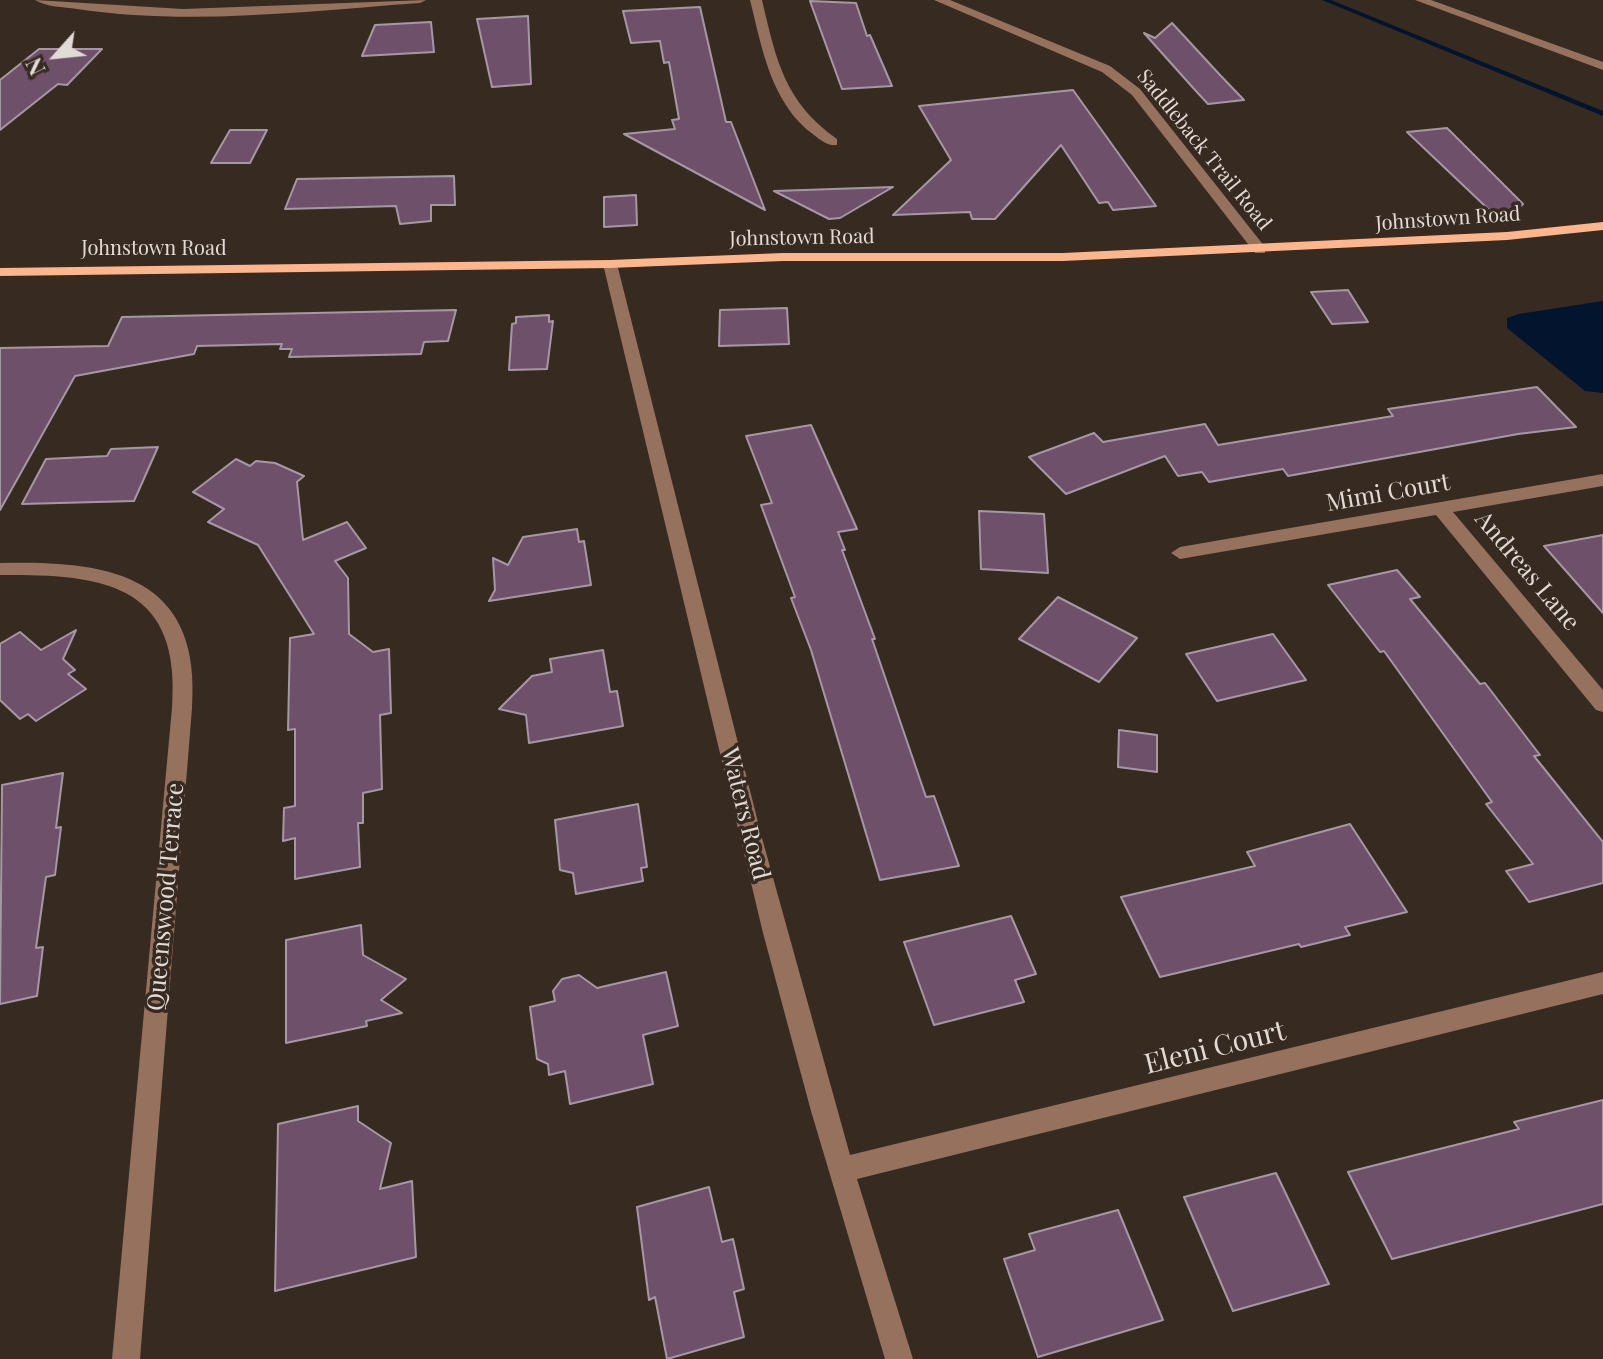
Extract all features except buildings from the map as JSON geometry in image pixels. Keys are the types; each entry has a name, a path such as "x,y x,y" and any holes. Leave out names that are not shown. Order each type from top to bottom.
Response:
{"main road":[{"name":"Johnstown Road","path":"0,272 610,264 783,257 1063,257 1507,236 1603,226"}],"street":[{"path":"41,0 97,9 165,12 420,0"},
{"path":"756,0 775,73 789,103 810,129 832,142"},
{"name":"Saddleback Trail Road","path":"940,0 1106,69 1122,79 1136,92 1260,250"},
{"path":"1421,0 1603,66"},
{"name":"Waters Road","path":"610,264 771,921 899,1359"},
{"name":"Mimi Court","path":"1180,553 1603,480"},
{"name":"Andreas Lane","path":"1441,509 1603,704"},
{"name":"Queenswood Terrace","path":"0,569 61,567 107,577 148,598 168,619 179,642 183,672 180,729 126,1359"},
{"name":"Eleni Court","path":"842,1170 1603,983"}],"water":[{"path":"1603,301 1603,393 1585,391 1507,328 1507,318 1519,314"}],"waterway":[{"path":"1325,0 1603,114"}]}
